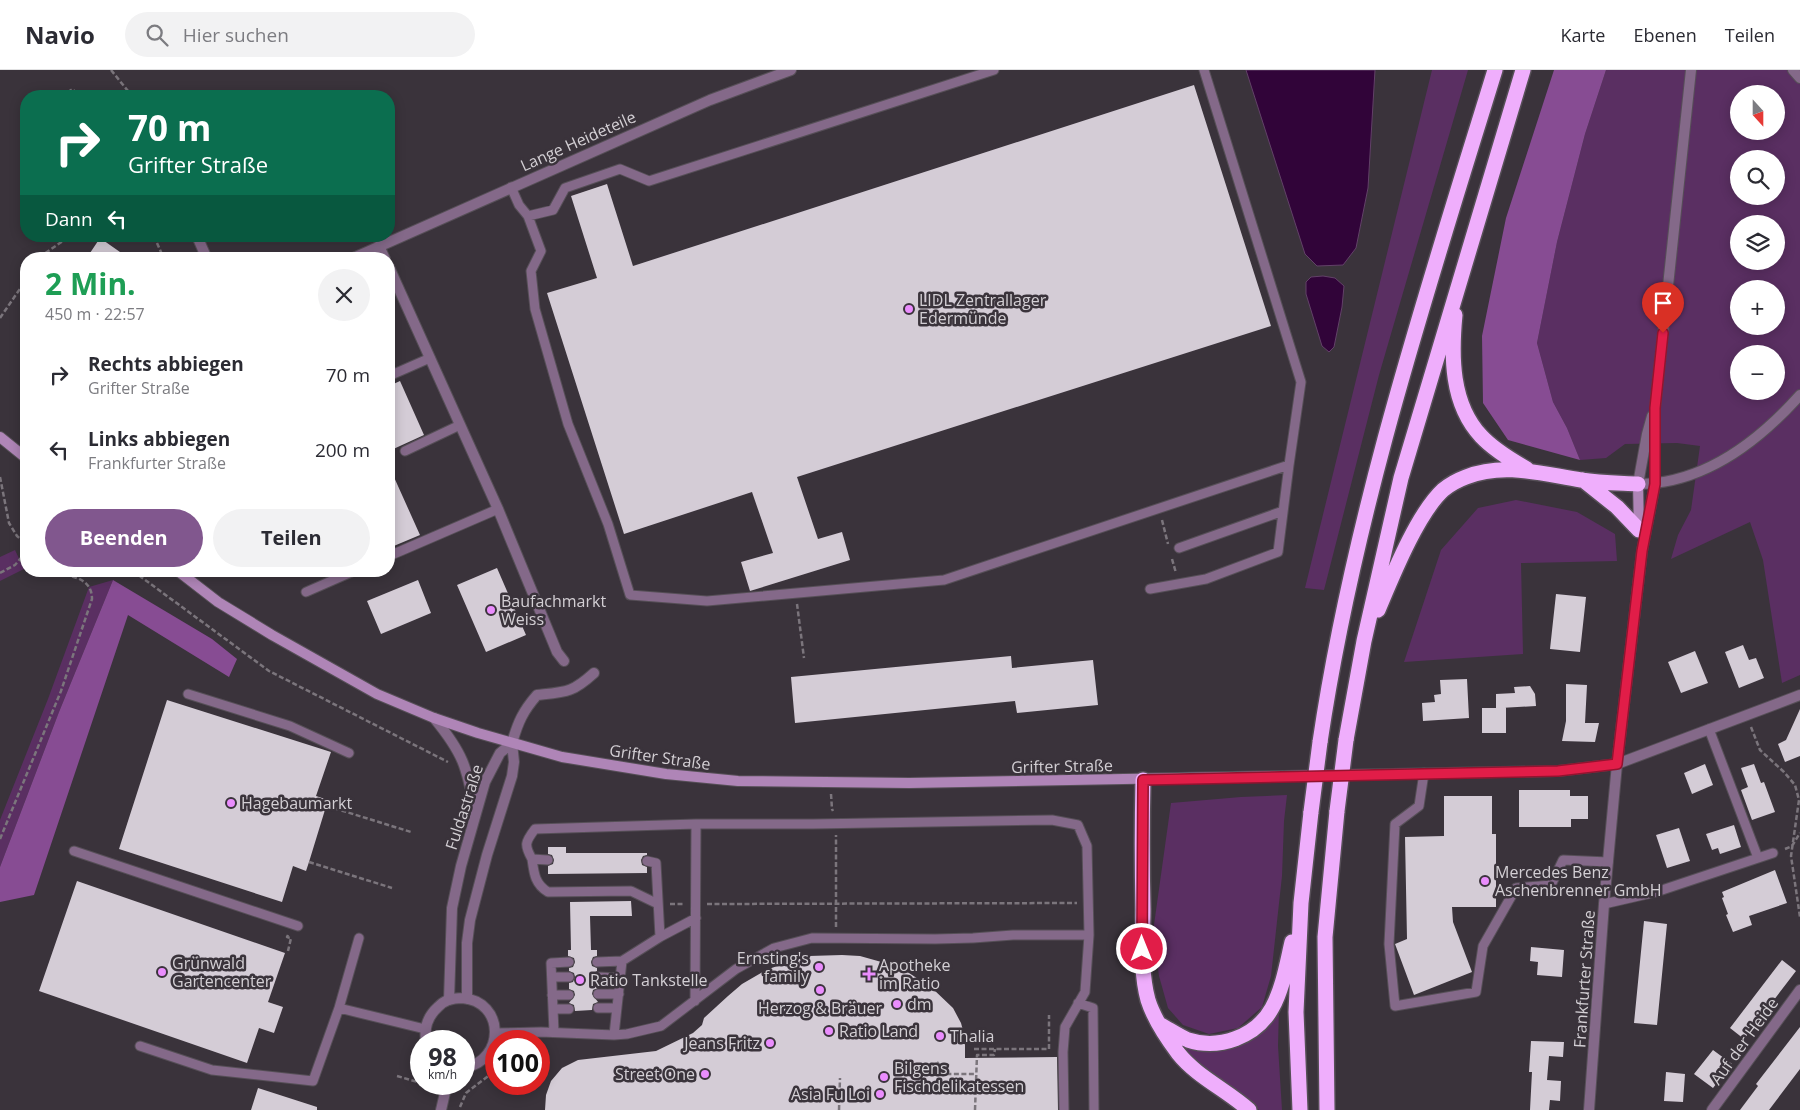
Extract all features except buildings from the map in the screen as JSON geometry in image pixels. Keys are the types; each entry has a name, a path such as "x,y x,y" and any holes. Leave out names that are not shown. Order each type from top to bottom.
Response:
{"highway":[{"path":"1300,1110 1296,1012 1301,904 1311,812 1330,676 1356,554 1376,473 1441,247 1495,70"},
{"path":"1327,1110 1326,937 1337,811 1346,740 1364,641 1400,478 1523,70"},
{"path":"1458,284 1453,342 1454,367 1458,390 1464,408 1470,422 1489,444 1529,470"},
{"path":"1364,641 1420,521 1443,490 1458,481 1480,472 1529,470 1583,480 1638,484"},
{"path":"1583,480 1614,504 1639,530"},
{"path":"1143,780 1142,949 1144,980 1148,1000 1158,1023 1179,1054 1200,1074 1234,1097 1249,1110"},
{"path":"1158,1023 1189,1040 1212,1043 1248,1034 1272,1009 1288,962 1301,904"}],"main road":[{"path":"0,436 20,453"},
{"name":"Frankfurter Straße","path":"1638,484 1639,530 1642,551"},
{"name":"Frankfurter Straße","path":"1617,764 1642,551 1655,484"},
{"name":"Grifter Straße","path":"186,577 218,602 272,635 378,694 434,718 562,757 666,774 738,781 909,783 1558,771 1617,764"}],"street":[{"name":"Lange Heideteile","path":"395,239 710,100 791,70"},
{"path":"1655,484 1655,408 1690,70"},
{"path":"1793,70 1800,78"},
{"name":"Lange Heideteile","path":"366,252 388,242"},
{"path":"379,246 382,252"},
{"path":"395,280 498,509 558,652 564,661"},
{"path":"1655,408 1647,434 1638,484 1667,482 1691,475 1729,457 1759,435 1800,395"},
{"path":"466,999 467,943 470,920 487,855 512,776 514,762 512,743 521,716 538,695 567,692 580,686 594,673"},
{"path":"1617,764 1800,695"},
{"path":"434,718 460,753 469,776 475,815"},
{"name":"Fuldastraße","path":"449,1000 452,908 461,866 488,776 500,753 512,743"},
{"name":"Frankfurter Straße","path":"1590,1110 1604,904 1617,764"},
{"name":"Auf der Heide","path":"1712,1110 1800,990"},
{"path":"425,1029 433,1011 440,1004 449,1000 466,999 476,1002 490,1014 495,1030"},
{"path":"441,1110 444,1095"}],"lane":[{"path":"528,216 552,210 565,188 620,169 649,181 994,70"},
{"path":"1150,589 1206,579 1278,552 1301,382 1204,70"},
{"path":"511,187 519,204 528,216 541,251 531,270 534,309 568,424 608,524 630,596 708,601 944,580 1289,465"},
{"path":"395,373 430,358"},
{"path":"405,451 460,425"},
{"path":"395,553 498,509"},
{"path":"1179,548 1283,511"},
{"path":"306,592 340,577"},
{"path":"188,694 290,726 349,753"},
{"path":"1709,729 1758,858"},
{"path":"1424,773 1419,806 1395,824 1389,944 1395,1006 1476,992 1483,946 1516,888 1551,886 1563,860 1608,862"},
{"path":"658,904 631,891 548,892 540,887 535,878 532,859 526,849 527,840 535,829 696,824 836,824 1052,820 1078,825 1088,846 1089,935 1085,992 1065,1027 1063,1052 1064,1110"},
{"path":"695,1001 696,824"},
{"path":"74,851 298,926"},
{"path":"1604,904 1656,892 1773,853"},
{"path":"532,859 548,860"},
{"path":"647,861 656,863 660,937"},
{"path":"597,962 622,961 660,937 696,918"},
{"path":"550,1032 614,1035 661,1026 736,969 774,948 812,938 945,939 1012,935 1089,935"},
{"path":"140,1046 212,1070 313,1081 339,1008 359,938"},
{"path":"614,1035 622,961"},
{"path":"554,1032 551,963 569,962"},
{"path":"552,977 569,977"},
{"path":"598,977 620,978"},
{"path":"598,994 618,994"},
{"path":"552,995 569,995"},
{"path":"1078,1003 1093,1008 1094,1110"},
{"path":"339,1008 425,1029"},
{"path":"598,1008 617,1008"},
{"path":"553,1009 569,1009"}],"path":[{"path":"111,70 127,90"},
{"path":"47,252 61,242"},
{"path":"0,318 20,289"},
{"path":"0,477 9,523 16,536 20,539"},
{"path":"0,572 15,565 20,559"},
{"path":"0,839 61,691 92,599 92,593 86,584 71,577"},
{"path":"141,577 269,671 454,765"},
{"path":"795,593 804,658"},
{"path":"1746,714 1760,750 1795,785 1799,800 1792,846 1800,917"},
{"path":"831,782 832,809 836,814 836,938"},
{"path":"326,806 411,832"},
{"path":"1773,853 1792,846 1800,833"},
{"path":"309,862 392,888"},
{"path":"658,904 1089,903"},
{"path":"974,1049 1049,1049 1049,1015"},
{"path":"975,1110 977,1055 994,1055 994,1049"},
{"path":"936,1062 947,1074 976,1074"},
{"path":"397,1076 410,1080"},
{"path":"840,1078 840,1110"},
{"path":"460,1107 466,1094 485,1079"},
{"path":"840,1110 841,1084"}],"shaded area":[{"path":"1246,70 1375,70 1368,188 1356,248 1343,265 1317,266 1305,254"},
{"path":"1432,70 1468,70 1379,375 1324,590 1305,588"},
{"path":"1554,70 1606,70 1585,134 1557,242 1537,343 1553,402 1567,428 1580,460 1508,440 1483,403 1482,336 1506,218"},
{"path":"1606,70 1800,70 1800,675 1782,683 1763,560 1750,522 1671,559 1678,535 1691,510 1700,446 1677,443 1625,444 1606,458 1580,460 1567,428 1553,402 1537,343 1557,242 1585,134"},
{"path":"1311,277 1335,278 1344,286 1334,347 1329,352 1322,346 1306,294 1306,282"},
{"path":"1516,500 1577,512 1615,534 1617,561 1521,563 1523,654 1404,662 1441,550 1478,508"},
{"path":"15,550 20,561 20,571 0,581 0,557"},
{"path":"113,580 59,712 0,867 0,820 48,699 89,587"},
{"path":"113,580 212,639 237,659 229,677 128,615 34,895 0,902 0,867 59,712"},
{"path":"1287,795 1282,876 1271,976 1262,1007 1238,1028 1209,1034 1183,1025 1168,1008 1159,976 1153,932 1171,803"},
{"path":"1279,1007 1278,1046 1282,1110 1259,1110 1217,1079 1176,1043 1209,1050"}],"place":[{"name":"LIDL Zentrallager Edermünde","path":"909,309"},
{"name":"Baufachmarkt Weiss","path":"491,610"},
{"name":"Hagebaumarkt","path":"231,803"},
{"name":"Mercedes Benz Aschenbrenner GmbH","path":"1485,881"},
{"name":"Ernsting's family","path":"819,967"},
{"name":"Grünwald Gartencenter","path":"162,972"},
{"name":"Apotheke im Ratio","path":"869,974"},
{"name":"Ratio Tankstelle","path":"580,980"},
{"name":"Herzog & Bräuer","path":"820,990"},
{"name":"dm","path":"897,1004"},
{"name":"Ratio Land","path":"829,1031"},
{"name":"Thalia","path":"940,1036"},
{"name":"Jeans Fritz","path":"770,1043"},
{"name":"Street One","path":"705,1074"},
{"name":"Bilgens Fischdelikatessen","path":"884,1077"},
{"name":"Asia Fu Loi","path":"880,1094"}],"route":[{"path":"1142,949 1143,780 1558,771 1617,764 1642,551 1655,484 1655,408 1663,333"}]}
